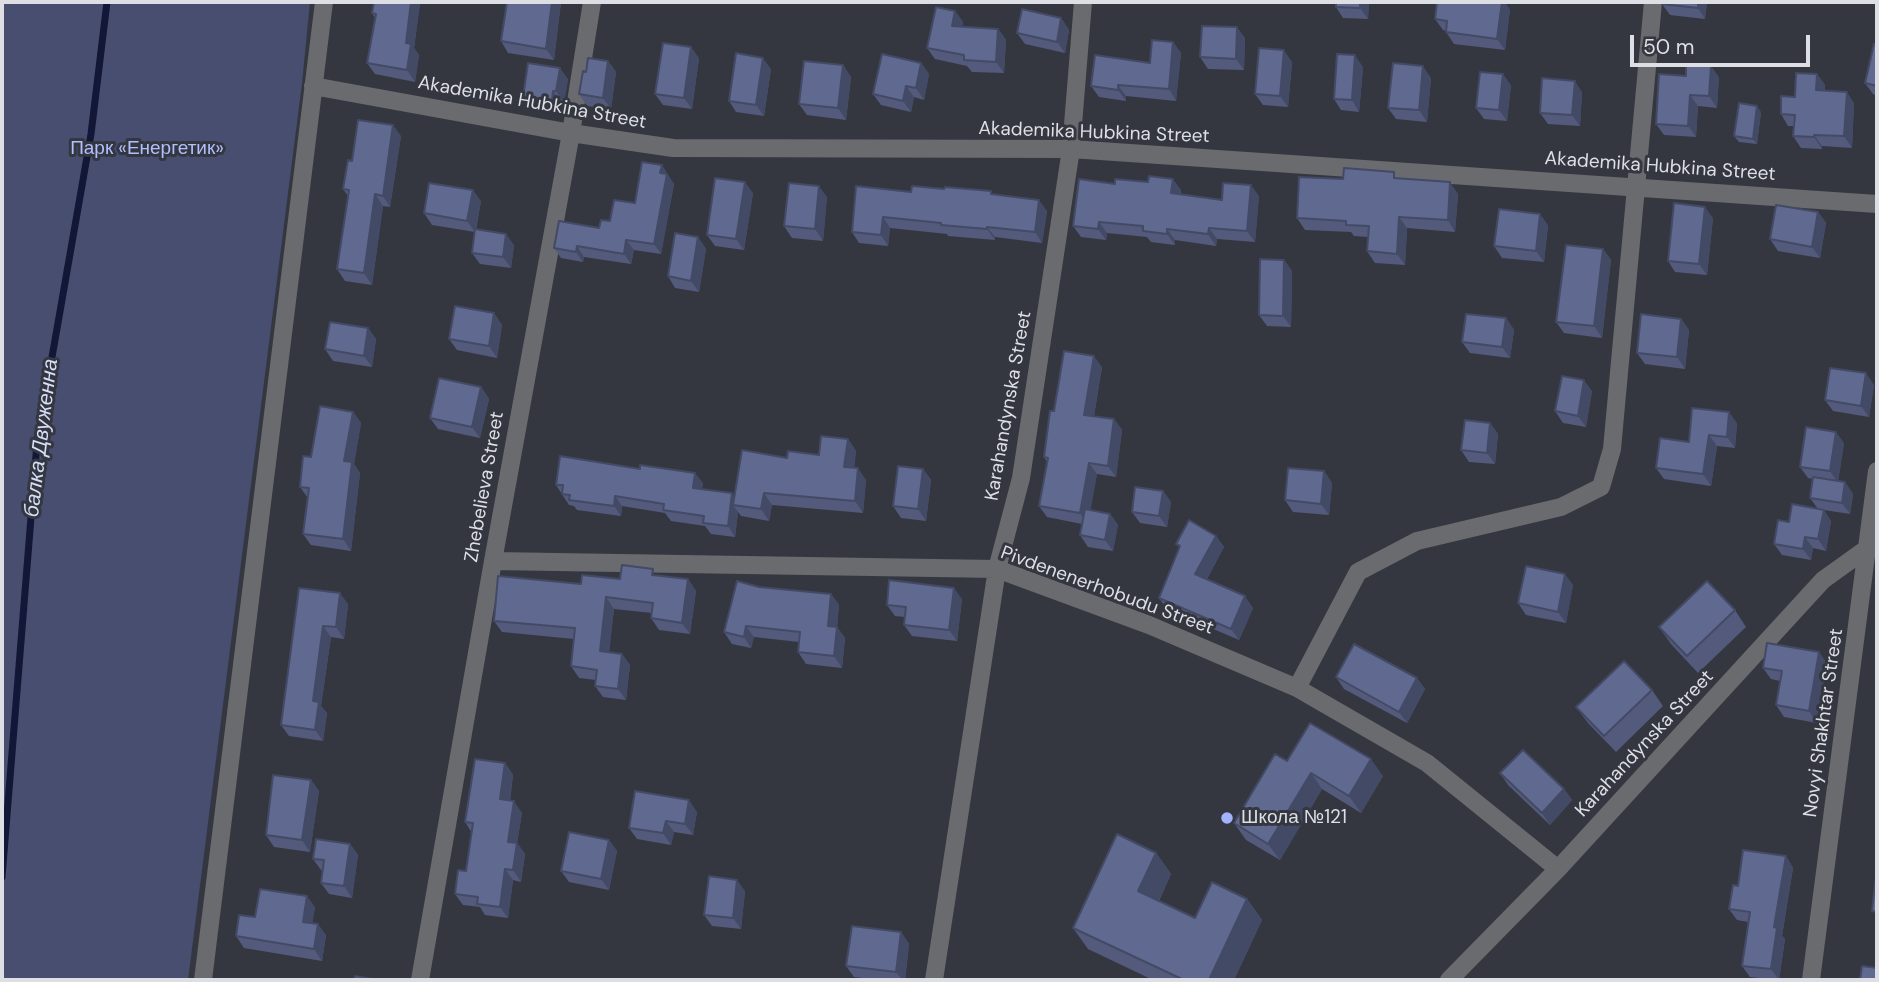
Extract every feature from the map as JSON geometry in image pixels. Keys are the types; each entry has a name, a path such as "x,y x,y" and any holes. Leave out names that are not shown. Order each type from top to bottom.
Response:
{"street":[{"path":"203,980 324,2"},
{"name":"Zhebelieva Street","path":"420,980 592,2"},
{"name":"Karahandynska Street","path":"934,980 997,569 1021,478 1071,149 1083,2"},
{"path":"1297,688 1358,572 1418,541 1561,507 1601,487 1612,449 1653,2"},
{"name":"Akademika Hubkina Street","path":"313,86 570,133 673,148 1071,149 1877,204"},
{"name":"Novyi Shakhtar Street","path":"1811,980 1873,547 1877,471"},
{"name":"Karahandynska Street","path":"1450,980 1558,869 1823,580 1873,547"},
{"name":"Pivdenenerhobudu Street","path":"493,561 997,569 1149,625 1297,688 1427,763 1558,869"}],"green space":[{"name":"Парк «Енергетик»","path":"2,2 310,2 188,980 2,980"}],"building":[{"path":"374,2 411,2 406,43 411,44 407,70 367,63 376,14 372,13"},
{"path":"507,2 552,2 546,49 501,41"},
{"path":"1336,2 1360,2 1360,8 1336,7"},
{"path":"1437,2 1502,2 1497,39 1446,32 1447,21 1435,19"},
{"path":"1698,2 1698,8 1662,4"},
{"path":"936,7 955,11 952,26 998,29 996,62 964,60 964,55 927,48"},
{"path":"1022,9 1061,18 1057,42 1017,33"},
{"path":"1202,26 1237,27 1236,59 1200,57"},
{"path":"1152,40 1173,42 1169,89 1118,85 1118,90 1091,86 1095,55 1150,63"},
{"path":"663,43 691,47 684,98 655,94"},
{"path":"1874,44 1877,45 1877,86 1865,83"},
{"path":"1259,48 1284,50 1280,96 1255,94"},
{"path":"736,53 763,58 756,105 729,101"},
{"path":"882,54 921,63 916,88 906,86 903,101 873,94"},
{"path":"1337,54 1355,55 1352,100 1334,99"},
{"path":"588,58 608,61 603,98 579,94"},
{"path":"804,61 843,65 838,108 799,104"},
{"path":"528,63 560,68 552,101 523,97"},
{"path":"1393,63 1423,66 1419,110 1388,108"},
{"path":"1686,64 1711,66 1709,96 1690,95 1688,126 1656,124 1659,74 1686,76"},
{"path":"1480,72 1503,74 1499,110 1476,108"},
{"path":"1796,73 1817,74 1816,90 1847,92 1844,136 1793,136 1795,115 1781,114 1781,96 1795,97"},
{"path":"1542,78 1575,81 1572,115 1540,113"},
{"path":"1739,103 1757,106 1753,139 1734,136"},
{"path":"358,120 393,125 383,196 375,194 364,273 337,269 349,190 343,189 348,160 352,161"},
{"path":"642,162 662,165 660,173 667,174 654,244 626,240 624,254 577,246 576,252 554,248 559,221 599,228 601,220 610,221 614,200 635,203"},
{"path":"1344,168 1394,172 1394,178 1450,182 1448,220 1399,217 1397,254 1367,251 1369,226 1346,225 1346,221 1297,218 1299,177 1343,179"},
{"path":"1149,176 1173,179 1171,193 1222,200 1223,183 1251,185 1247,231 1209,228 1208,234 1167,229 1167,234 1143,231 1143,226 1099,222 1098,229 1073,226 1079,179 1115,184 1115,179 1148,182"},
{"path":"715,178 745,182 736,239 707,235"},
{"path":"429,183 473,190 467,221 424,213"},
{"path":"789,183 819,186 815,229 784,226"},
{"path":"856,186 911,192 912,186 945,187 991,191 991,194 1039,200 1035,232 941,225 883,217 881,235 852,232"},
{"path":"1674,203 1705,207 1699,264 1668,261"},
{"path":"1776,205 1818,212 1812,247 1770,239"},
{"path":"1499,209 1540,214 1536,251 1494,246"},
{"path":"475,229 506,234 503,257 472,253"},
{"path":"675,233 698,237 691,281 668,276"},
{"path":"1566,245 1603,249 1594,326 1556,322"},
{"path":"1260,259 1284,260 1283,316 1259,315"},
{"path":"455,306 494,313 489,346 449,339"},
{"path":"1466,314 1506,318 1502,347 1462,342"},
{"path":"1641,314 1681,319 1677,357 1637,353"},
{"path":"330,322 368,328 364,356 325,349"},
{"path":"1064,351 1094,356 1084,415 1114,419 1108,466 1089,463 1080,513 1039,506 1048,458 1044,457 1050,411 1054,411"},
{"path":"1830,368 1866,373 1861,406 1825,400"},
{"path":"1562,376 1584,380 1578,416 1555,411"},
{"path":"439,378 481,387 472,427 430,418"},
{"path":"320,406 353,412 344,461 352,462 343,539 303,534 309,488 300,487 303,456 311,457"},
{"path":"1692,408 1729,412 1727,437 1709,435 1703,474 1656,468 1660,438 1689,442"},
{"path":"1465,420 1490,423 1487,453 1461,450"},
{"path":"1806,427 1836,432 1830,471 1800,467"},
{"path":"821,436 848,439 844,467 858,468 855,501 764,493 761,509 733,505 742,450 787,458 788,451 819,455"},
{"path":"560,456 640,469 640,465 695,473 693,488 732,493 728,526 703,523 704,516 663,510 664,504 615,496 614,506 569,500 570,495 562,494 563,485 556,485"},
{"path":"898,466 923,469 918,509 893,506"},
{"path":"1288,468 1324,471 1321,504 1285,500"},
{"path":"1813,477 1845,482 1842,503 1810,498"},
{"path":"1135,487 1163,491 1159,516 1132,512"},
{"path":"1792,504 1824,510 1818,539 1805,537 1803,549 1774,544 1778,520 1789,522"},
{"path":"1085,509 1110,514 1105,540 1080,535"},
{"path":"1189,520 1216,536 1195,574 1245,596 1231,629 1159,598 1180,546 1176,544"},
{"path":"622,565 653,569 652,575 688,579 682,623 651,618 653,603 606,597 600,651 622,654 618,689 595,686 597,670 571,666 575,628 494,621 498,576 581,584 582,575 620,579"},
{"path":"1526,566 1565,574 1558,612 1518,603"},
{"path":"889,580 954,588 949,630 904,625 906,607 887,605"},
{"path":"737,581 759,587 831,594 828,626 837,627 834,656 798,652 800,632 746,626 744,637 724,632"},
{"path":"1707,581 1735,610 1687,656 1659,627"},
{"path":"299,588 340,593 336,627 323,626 313,701 319,702 315,730 281,725"},
{"path":"1767,643 1819,652 1809,711 1776,705 1782,671 1763,668"},
{"path":"1354,644 1417,678 1399,712 1336,677"},
{"path":"1624,661 1652,690 1604,736 1576,707"},
{"path":"1310,723 1371,759 1349,796 1311,773 1268,844 1234,823 1275,754 1287,761"},
{"path":"1523,750 1564,789 1542,813 1500,773"},
{"path":"475,759 505,763 500,799 514,801 508,842 517,843 513,870 505,869 500,907 477,904 478,897 455,894 458,870 466,871 473,823 465,822"},
{"path":"273,775 311,780 302,840 266,835"},
{"path":"635,791 689,800 685,824 666,821 663,833 629,828"},
{"path":"569,832 609,840 601,879 561,871"},
{"path":"1117,834 1156,853 1138,891 1195,918 1212,882 1247,899 1209,980 1184,980 1073,928"},
{"path":"316,839 350,844 344,886 321,883 324,860 313,859"},
{"path":"1743,850 1786,856 1774,927 1777,928 1771,969 1742,966 1750,912 1729,909 1733,885 1738,886"},
{"path":"709,876 737,880 733,918 704,915"},
{"path":"1877,877 1877,912 1872,911"},
{"path":"260,889 307,896 303,922 318,924 314,949 236,936 239,915 255,917"},
{"path":"852,926 901,932 896,972 846,966"},
{"path":"1862,966 1877,968 1877,980 1860,980"},
{"path":"355,976 378,980 354,980"}],"waterway":[{"name":"балка Двуженна","path":"2,877 37,443 91,134 107,2"}],"place":[{"name":"Школа №121","path":"1227,818"}]}
